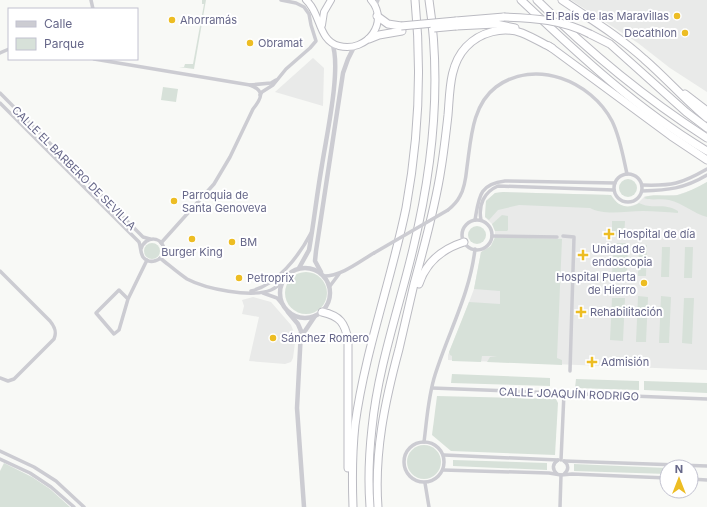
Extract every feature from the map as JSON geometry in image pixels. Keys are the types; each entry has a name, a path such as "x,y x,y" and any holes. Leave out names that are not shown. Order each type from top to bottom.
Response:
{"highway":[{"path":"306,0 314,10 326,37 332,44 342,47 354,47 379,35 402,29 456,24 504,17 556,21 581,29 610,44 686,112 707,128"},
{"path":"322,29 324,12 331,0"},
{"path":"369,39 376,26 377,16 375,7 371,0"},
{"path":"353,507 353,454 357,418 365,372 405,208 413,166 417,129 419,81 419,39 415,0"},
{"path":"370,507 369,453 376,401 422,209 434,130 436,76 434,38 429,0"},
{"path":"521,0 608,80 642,107 707,151"},
{"path":"537,0 583,43 631,84 707,138"},
{"path":"556,0 600,25"},
{"path":"562,0 600,25 632,49 691,105 707,118"},
{"path":"377,16 388,24 402,29"},
{"path":"456,24 496,24 522,30 537,37 671,136 707,160"},
{"path":"378,507 378,454 385,403 438,190 445,146 451,84 457,60 463,50 472,42 482,35 495,31 522,33 552,48"},
{"path":"660,74 707,111"},
{"path":"401,341 421,276 428,265 442,252 451,246 464,242"},
{"path":"322,312 332,314 339,320 346,330 348,340 348,453 350,507"}],"street":[{"path":"260,95 273,85 286,69 315,43 316,38 309,14 304,7 296,3 281,0"},
{"path":"375,7 378,0"},
{"path":"299,268 309,250 335,77 335,52 332,44"},
{"path":"288,312 301,318 315,316 322,312 330,300 330,286 316,261 320,223 343,73 354,47"},
{"path":"101,60 250,85 259,91 260,101 253,109 222,172 214,184 161,243"},
{"path":"262,292 277,287 287,275 299,268 306,267 314,269 322,274 330,276 341,272 448,210 455,204 463,191 473,128 480,106 495,88 506,80 522,75 541,73 567,80 579,87 599,103 612,121 627,174"},
{"path":"250,85 270,83 276,80"},
{"name":"CALLE EL BARBERO DE SEVILLA","path":"0,93 143,237 150,239"},
{"name":"CALLE EL BARBERO DE SEVILLA","path":"0,103 139,242 141,249"},
{"path":"642,185 678,183 693,178 707,169"},
{"path":"627,174 635,175 641,181 642,185 642,191 638,198 630,202 618,198 614,190 619,176 627,174"},
{"path":"642,191 680,188 707,175"},
{"path":"475,220 476,206 481,193 490,185 497,182 615,184"},
{"path":"481,220 480,206 483,199 492,189 498,186 614,190"},
{"path":"475,220 481,220 488,224 492,234 489,244 485,247 475,249 467,246 462,237 466,224 475,220"},
{"path":"244,292 259,289 269,283 299,254 312,230"},
{"path":"492,234 556,237"},
{"path":"563,237 574,237 569,371"},
{"path":"150,239 161,243 164,252 160,258 154,262 147,260 142,256 141,249 144,243 150,239"},
{"path":"424,442 432,388 444,348 466,292 475,249"},
{"path":"160,258 186,278 202,286 214,289 262,292 272,295 277,298 298,324 301,331 297,380 297,408 304,507"},
{"path":"128,299 119,290 96,313 114,334 118,330 128,299 147,260"},
{"path":"0,271 50,321 54,326 56,333 54,339 14,379 8,381 0,378"},
{"path":"330,286 341,272"},
{"path":"283,281 280,289 280,297 283,305"},
{"path":"300,349 305,331 315,316"},
{"name":"CALLE JOAQUÍN RODRIGO","path":"432,388 707,399"},
{"path":"561,460 564,393"},
{"path":"424,442 430,443 441,450 444,455 445,465 436,479 425,483 419,482 408,475 404,463 404,456 412,446 424,442"},
{"path":"0,451 34,467 56,481 84,507"},
{"path":"444,455 707,466"},
{"path":"0,459 30,473 52,487 74,507"},
{"path":"560,475 567,472 568,468 567,464 561,460"},
{"path":"560,475 554,471 553,467 554,463 561,460"},
{"path":"443,470 659,478"},
{"path":"560,475 560,507"},
{"path":"425,483 429,507"}],"shaded area":[{"path":"571,0 707,0 707,92 670,68 638,43"},
{"path":"313,58 324,68 323,106 275,92"},
{"path":"707,182 707,370 448,360 448,355 474,289 481,252 489,248 495,239 495,231 492,224 485,217 486,201 495,193 611,195 618,204 627,207 637,204 645,196 677,195 695,189"},
{"path":"253,297 271,302 291,325 295,343 291,362 285,364 249,361 259,317 242,314 244,306 242,300"}],"green space":[{"path":"202,0 206,0 194,69 179,67 184,67 185,64 193,64 204,4 202,4"},
{"path":"163,87 178,89 176,102 161,100"},
{"path":"628,179 634,182 637,188 634,194 628,197 622,194 619,188 622,182"},
{"path":"707,182 707,217 698,214 674,201 644,198 651,196 678,195"},
{"path":"495,193 611,195 616,202 623,206 631,206 639,203 649,206 663,206 673,208 678,211 678,213 656,211 602,212 590,208 519,205 498,210 489,220 485,217 486,201"},
{"path":"502,215 508,216 508,230 495,231 492,224"},
{"path":"612,221 625,221 624,237 612,236"},
{"path":"477,226 483,229 486,235 483,241 477,244 471,241 468,235 471,229"},
{"path":"495,237 562,239 557,358 562,360 562,365 487,362 490,357 497,356 482,356 481,362 452,361 452,356 449,352 469,302 500,304 500,291 474,289 481,252 491,246"},
{"path":"152,243 159,248 160,251 155,258 152,259 145,254 144,251 149,244"},
{"path":"614,243 628,243 627,275 612,275"},
{"path":"639,245 647,245 646,276 638,276"},
{"path":"662,247 670,247 669,277 661,277"},
{"path":"685,247 693,247 692,278 684,278"},
{"path":"302,272 310,272 321,278 327,289 327,297 321,308 310,314 302,314 291,308 285,297 285,289 291,278"},
{"path":"638,296 648,297 646,342 636,342"},
{"path":"661,296 671,297 669,343 659,343"},
{"path":"612,298 625,298 623,341 610,340"},
{"path":"684,298 694,298 692,344 682,343"},
{"path":"452,374 550,378 550,386 451,383"},
{"path":"576,379 639,381 639,390 575,388"},
{"path":"644,381 707,383 707,393 644,390"},
{"path":"437,396 556,399 558,403 555,455 451,451 432,435"},
{"path":"421,445 427,445 431,446 438,452 441,462 440,469 434,476 427,479 421,479 417,478 410,472 407,465 407,459 408,455 414,448"},
{"path":"453,460 547,463 547,470 453,466"},
{"path":"4,463 32,477 50,489 70,507 0,507 0,471"},
{"path":"574,464 659,468 659,474 574,471"}],"place":[{"name":"El País de las Maravillas","path":"677,16"},
{"name":"Ahorramás","path":"172,20"},
{"name":"Decathlon","path":"685,33"},
{"name":"Obramat","path":"250,43"},
{"name":"Parroquia de Santa Genoveva","path":"174,201"},
{"name":"Hospital de día","path":"609,234"},
{"name":"Burger King","path":"192,239"},
{"name":"BM","path":"232,242"},
{"name":"Unidad de endoscopia","path":"583,255"},
{"name":"Petroprix","path":"239,278"},
{"name":"Hospital Puerta de Hierro","path":"644,283"},
{"name":"Rehabilitación","path":"581,312"},
{"name":"Sánchez Romero","path":"273,338"},
{"name":"Admisión","path":"592,362"}]}
